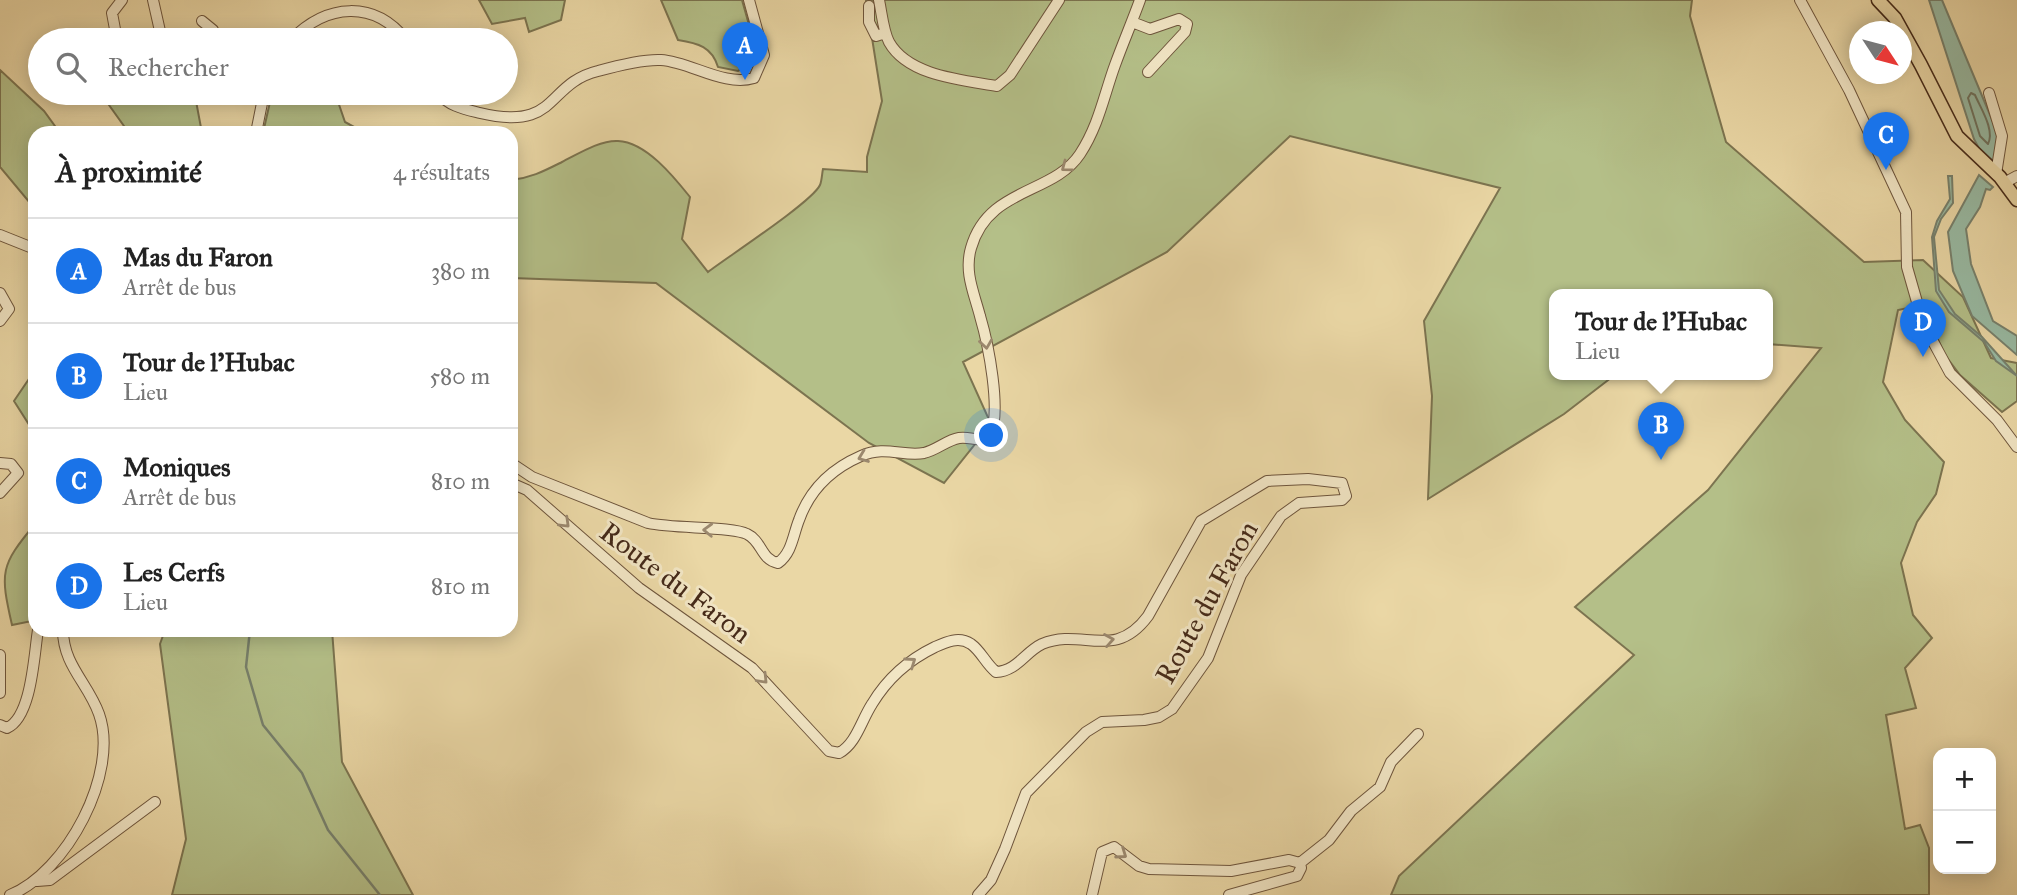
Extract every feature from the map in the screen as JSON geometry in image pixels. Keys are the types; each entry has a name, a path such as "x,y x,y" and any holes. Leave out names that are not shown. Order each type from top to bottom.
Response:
{"main road":[{"path":"1878,0 1895,18 1956,136 1995,173 2017,200"}],"street":[{"path":"115,28 112,12 122,0"},
{"path":"153,0 153,13 158,28"},
{"path":"455,105 508,118 538,113 578,79 595,71 659,60 738,81 754,78 764,55 749,0"},
{"path":"879,0 884,28 895,51 907,63 997,86 1010,75 1059,0"},
{"name":"Route du Faron","path":"518,468 532,477 648,523 667,528 747,533 767,559 778,563 785,558 799,519 817,485 842,467 863,455 888,449 924,453 962,437 985,440 993,431 993,395 984,333 968,267 975,235 1000,206 1070,165 1080,154 1103,111 1114,67 1140,0"},
{"path":"1800,0 1849,90 1906,212 1907,267 1923,323 1950,373 1989,411 2017,447"},
{"path":"868,3 872,31 876,36 884,28"},
{"path":"307,28 323,16 356,8 376,12 396,28"},
{"path":"1132,22 1150,29 1180,19 1187,24 1185,32 1148,72"},
{"path":"202,21 211,28"},
{"path":"1989,93 2002,136 1995,173 2017,176"},
{"path":"257,126 262,105"},
{"path":"0,235 28,246"},
{"path":"0,293 9,309 0,321"},
{"path":"0,463 11,464 18,473 0,493"},
{"name":"Route du Faron","path":"518,486 527,490 639,588 752,668 829,751 839,753 849,747 871,705 892,675 928,650 950,640 970,643 996,672 1005,672 1041,645 1065,640 1116,641 1138,629 1148,616 1201,521 1268,481 1308,479 1342,483 1346,496 1342,500 1299,503 1281,516 1241,575 1208,658 1172,709 1159,717 1144,720 1102,722 1087,732 1034,783 1026,793 991,880 978,895"},
{"path":"0,725 12,726 22,711 31,682 37,637"},
{"path":"36,882 68,846 83,818 103,754 99,713 70,665 64,637"},
{"path":"0,655 0,693"},
{"path":"1300,863 1329,840 1351,811 1380,787 1391,762 1418,734"},
{"path":"10,895 36,882 50,880 155,803"},
{"path":"1092,895 1102,852 1114,847 1139,866 1149,869 1231,871 1289,860 1300,863"},
{"path":"1229,895 1297,876 1300,863"}],"shaded area":[{"path":"479,0 565,0 561,20 529,32 525,18 492,24"},
{"path":"661,0 742,0 753,39 754,63 738,71 718,67 708,50 678,40"},
{"path":"866,0 1692,0 1690,16 1726,142 1864,262 1923,260 1963,297 1991,358 2017,363 2017,401 2002,412 1960,375 1945,355 1922,305 1898,310 1883,382 1905,420 1944,462 1936,494 1917,522 1901,563 1913,615 1932,638 1905,668 1916,708 1886,715 1905,829 1920,825 1929,848 1929,895 1391,895 1399,876 1634,655 1575,607 1708,490 1821,348 1773,344 1773,289 1549,289 1549,380 1608,380 1564,414 1428,499 1432,396 1424,321 1500,188 1290,136 1167,252 963,362 991,424 944,483 869,443 656,283 518,278 518,179 537,174 589,148 611,141 639,147 658,162 690,197 682,239 708,272 802,204 820,185 823,169 867,172 867,157 882,101"},
{"path":"0,70 28,96 28,105 38,105 55,126 28,126 28,201 0,167"},
{"path":"109,105 197,105 201,126 124,126"},
{"path":"269,105 339,105 345,122 352,126 265,126"},
{"path":"28,380 28,423 14,401"},
{"path":"28,533 28,622 12,625 5,581 9,560"},
{"path":"162,637 333,637 342,762 413,895 172,895 186,839 160,644"}],"water":[{"path":"1929,0 1942,0 1998,134 1995,163 1981,152 1974,139"},
{"path":"1979,175 1993,187 1986,189 1980,207 1966,229 1971,264 1993,321 2017,336 2017,355 1972,316 1953,271 1948,232"},
{"path":"1948,176 1952,176 1953,203 1941,219 1934,237 1939,290 1955,314 1982,337 2017,376 1996,361 1984,342 1949,312 1936,291 1932,237 1937,221 1950,199"}],"waterway":[{"path":"249,637 246,667 263,725 302,773 328,830 380,895"}],"place":[{"name":"Mas du Faron","path":"745,80"},
{"name":"Moniques","path":"1886,170"},
{"name":"Les Cerfs","path":"1923,357"},
{"name":"Tour de l’Hubac","path":"1661,460"}]}
